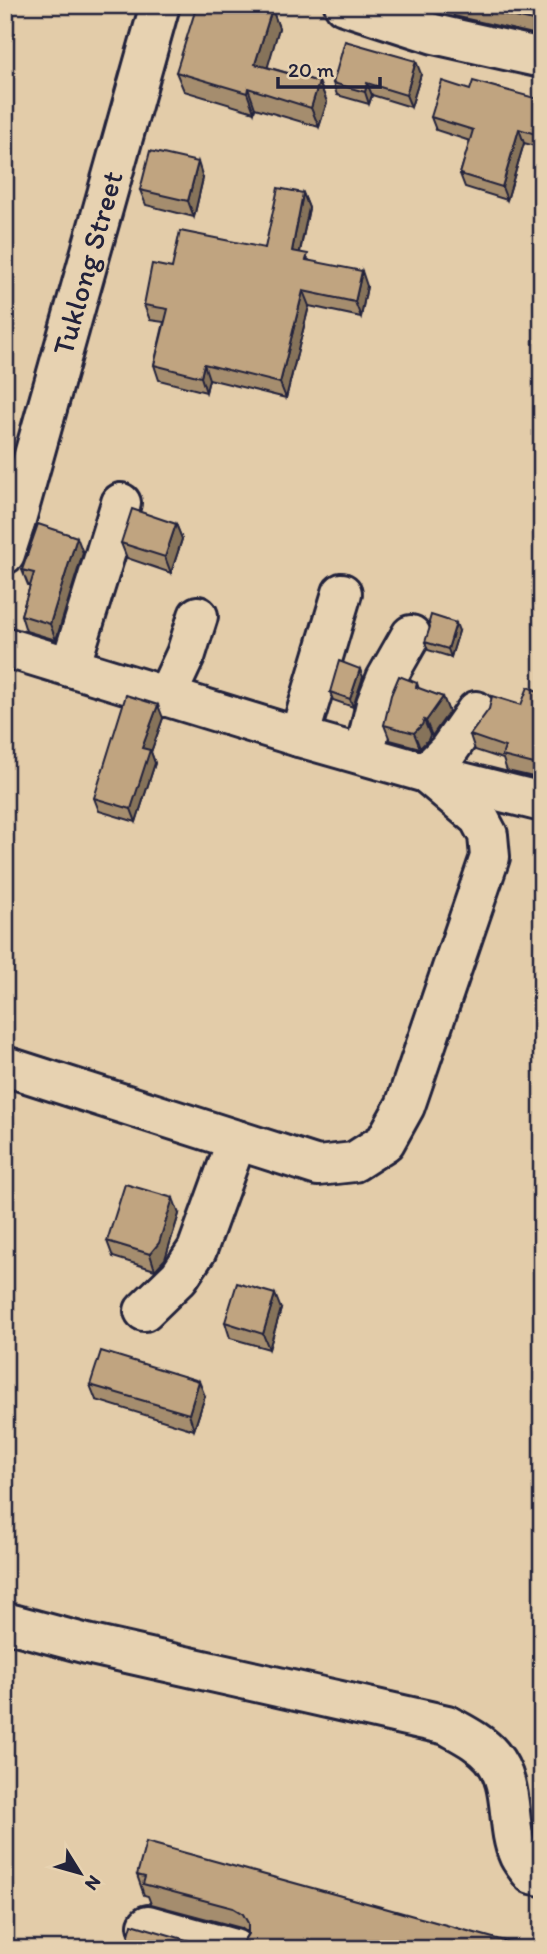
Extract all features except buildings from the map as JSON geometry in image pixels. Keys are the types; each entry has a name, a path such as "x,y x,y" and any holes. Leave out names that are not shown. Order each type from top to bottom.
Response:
{"street":[{"name":"Tuklong Street","path":"9,532 160,5"},
{"path":"344,5 439,19 542,58"},
{"path":"71,667 121,503"},
{"path":"299,737 342,593"},
{"path":"166,697 186,654 198,616"},
{"path":"364,755 376,704 411,635"},
{"path":"5,647 299,737 542,802"},
{"path":"426,773 447,751 476,711"},
{"path":"5,1066 318,1166 354,1162 385,1142 405,1107 490,857 488,835 479,818 426,773"},
{"path":"144,1311 179,1277 197,1250 237,1140"},
{"path":"5,1622 86,1644 447,1725 474,1740 493,1757 508,1786 519,1858 532,1874 542,1876"},
{"path":"148,1925 196,1944 234,1949"}]}
